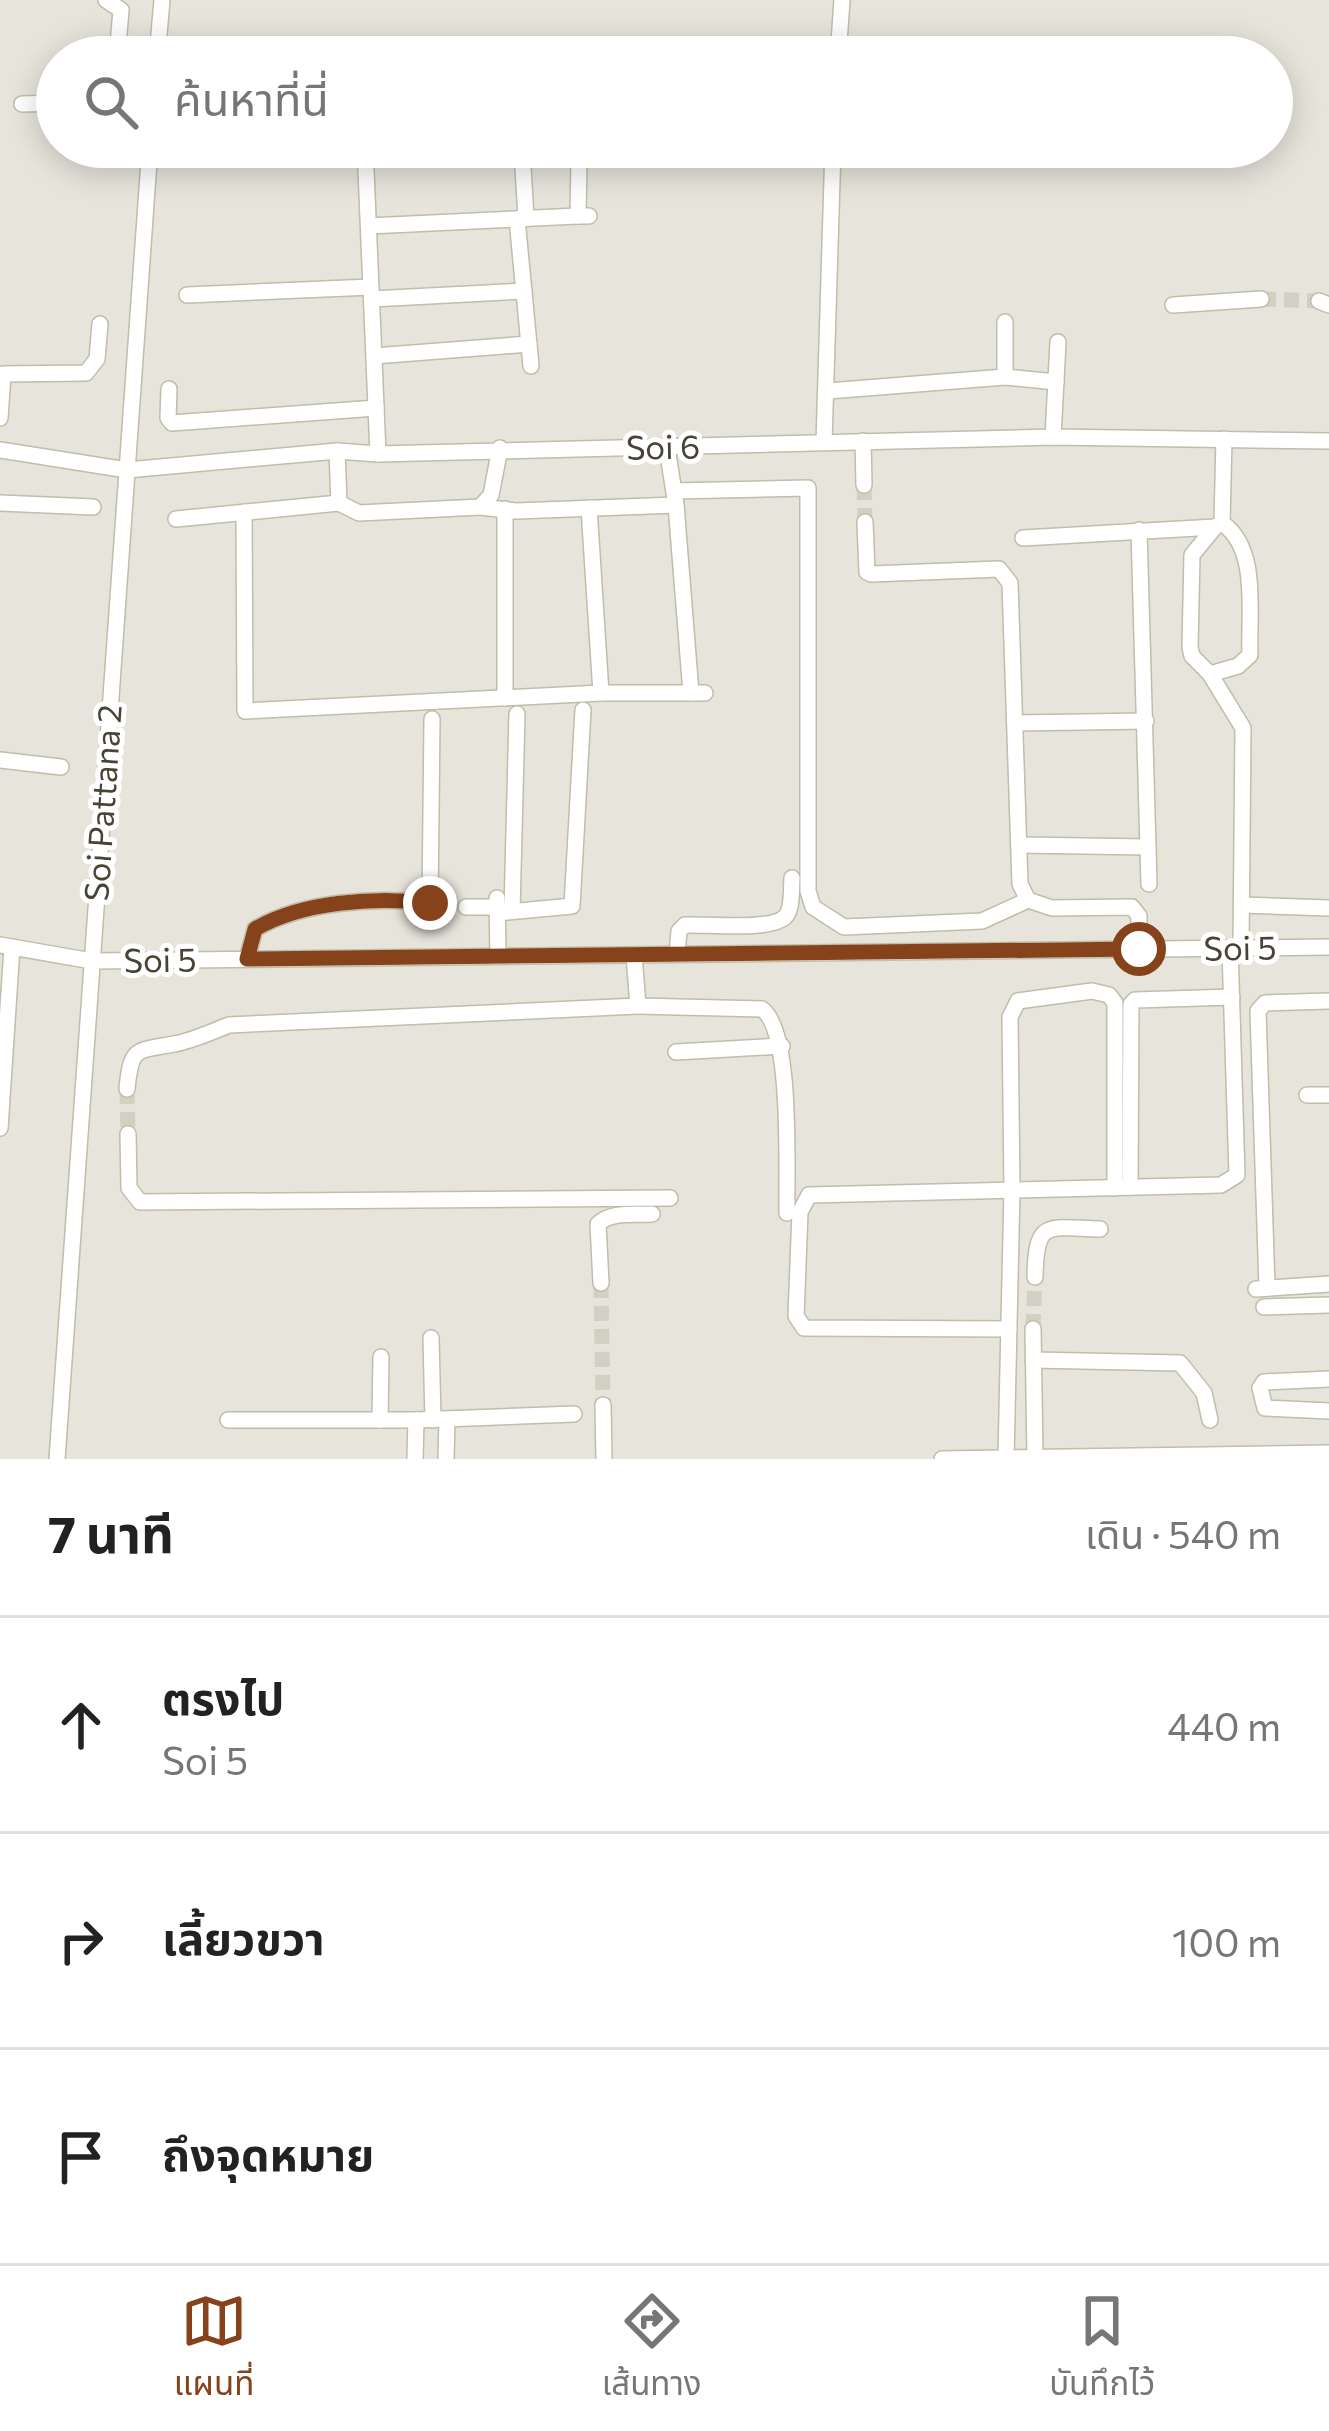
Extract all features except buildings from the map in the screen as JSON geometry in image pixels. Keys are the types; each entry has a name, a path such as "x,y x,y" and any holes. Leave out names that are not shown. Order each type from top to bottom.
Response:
{"street":[{"path":"106,0 122,10 119,36"},
{"path":"159,36 162,0"},
{"path":"839,36 842,0"},
{"path":"22,104 36,104"},
{"name":"Soi Pattana 2","path":"57,1459 149,168"},
{"path":"366,168 377,454"},
{"path":"523,168 524,291 531,365"},
{"path":"369,226 583,216 580,168"},
{"path":"824,442 832,168"},
{"path":"187,295 524,291"},
{"path":"1173,305 1261,299"},
{"path":"1005,322 1005,376"},
{"path":"0,418 1,374 86,373 97,358 100,324"},
{"path":"1053,437 1058,342"},
{"path":"374,356 529,344"},
{"path":"828,392 1005,376 1056,382"},
{"path":"169,388 172,423 376,408"},
{"name":"Soi 6","path":"0,450 127,470 337,451 377,454 1053,437 1329,441"},
{"path":"1009,1329 804,1328 796,1316 800,1211 808,1195 1221,1185 1237,1175 1232,998 1241,904 1244,728 1210,674 1192,656 1190,646 1192,555 1219,525 1224,440"},
{"path":"863,441 864,485"},
{"path":"480,507 491,495 500,448"},
{"path":"244,512 245,712 601,693 698,693 668,448"},
{"path":"337,451 339,503"},
{"path":"176,519 339,503 359,513 589,508 808,488 808,891 813,907 844,927 982,921 1028,900 1052,908 1132,907 1139,916 1139,949"},
{"path":"0,503 93,508"},
{"path":"589,508 601,693"},
{"path":"505,509 506,698"},
{"path":"866,523 867,572 871,574 999,569 1010,583 1020,884 1028,900"},
{"path":"1023,538 1219,525 1237,533 1243,545 1250,656 1210,674"},
{"path":"1139,530 1150,884"},
{"path":"466,907 572,906 583,710"},
{"path":"498,956 517,714"},
{"path":"247,959 255,929 291,911 430,903 431,718"},
{"path":"1015,723 1146,721"},
{"path":"0,760 62,767"},
{"path":"1019,845 1148,847"},
{"path":"677,954 679,931 685,925 770,925 784,919 792,878"},
{"path":"1241,904 1329,908"},
{"path":"0,1128 6,946"},
{"name":"Soi 5","path":"6,946 92,961 1329,946"},
{"path":"634,955 638,1006"},
{"path":"1006,1458 1012,1190 1010,1010 1018,1001 1092,991 1109,995 1115,1003 1123,1188"},
{"path":"1123,1188 1131,1004 1135,1000 1232,998"},
{"path":"1329,1001 1265,1003 1258,1011 1261,1288 1329,1284"},
{"path":"127,1089 130,1062 139,1050 229,1025 638,1006 762,1009 777,1027 782,1046 787,1213"},
{"path":"676,1052 782,1046"},
{"path":"1307,1095 1329,1095"},
{"path":"128,1133 129,1188 140,1202 670,1198"},
{"path":"602,1283 602,1220 652,1214"},
{"path":"1035,1277 1035,1240 1042,1232 1100,1228"},
{"path":"1264,1307 1329,1306"},
{"path":"1033,1329 1035,1457"},
{"path":"431,1338 432,1420 446,1459"},
{"path":"380,1420 381,1357"},
{"path":"1033,1360 1180,1363 1204,1393 1210,1420"},
{"path":"1329,1379 1276,1378 1264,1382 1260,1396 1265,1408 1274,1410 1329,1411"},
{"path":"603,1405 604,1459"},
{"path":"228,1420 574,1414"},
{"path":"416,1459 432,1420"},
{"path":"942,1459 1329,1453"}],"shaded area":[{"path":"0,0 1329,0 1329,1459 0,1459"}],"tunnel":[{"path":"1261,299 1319,301"},
{"path":"864,485 865,522"},
{"path":"127,1089 128,1134"},
{"path":"1033,1329 1035,1277"},
{"path":"601,1283 603,1405"}],"route":[{"path":"430,903 291,911 255,929 247,959 1139,949"}]}
